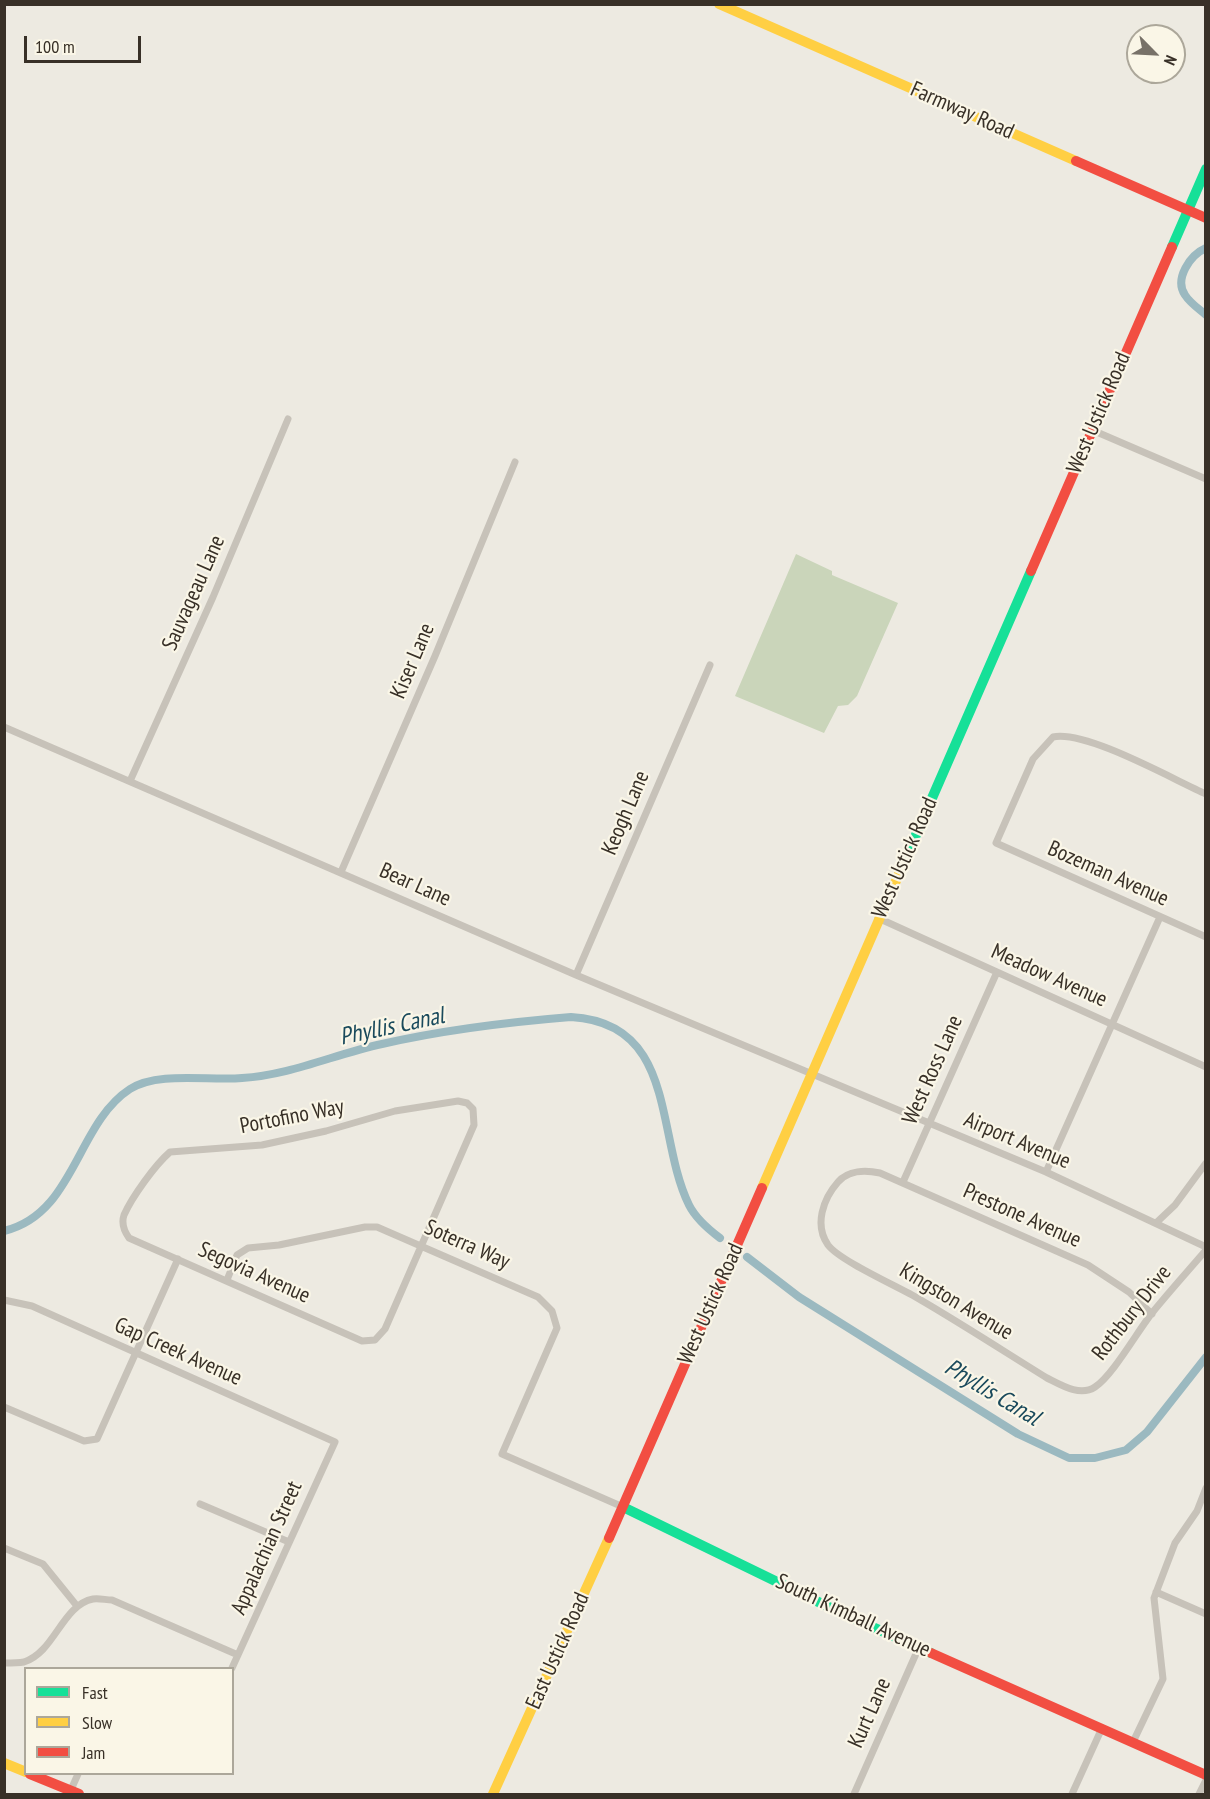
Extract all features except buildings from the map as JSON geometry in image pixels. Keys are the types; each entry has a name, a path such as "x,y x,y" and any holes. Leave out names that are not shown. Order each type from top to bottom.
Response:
{"main road":[{"name":"Farmway Road","path":"719,4 1206,218"},
{"name":"West Ustick Road","path":"623,1507 1206,169"},
{"name":"South Kimball Avenue","path":"623,1507 839,1612 1206,1775"},
{"name":"East Ustick Road","path":"494,1794 623,1507"},
{"path":"4,1762 24,1771"},
{"path":"34,1775 72,1793"}],"street":[{"name":"Sauvageau Lane","path":"130,781 213,597 288,418"},
{"path":"1092,430 1206,479"},
{"name":"Kiser Lane","path":"341,872 416,700 515,462"},
{"name":"Keogh Lane","path":"576,975 710,666"},
{"name":"Bear Lane","path":"4,727 576,975 811,1074"},
{"name":"Bozeman Avenue","path":"1206,794 1090,741 1070,736 1053,737 1033,759 996,843 1206,937"},
{"path":"1046,1172 1160,916"},
{"name":"Meadow Avenue","path":"878,918 1206,1067"},
{"name":"West Ross Lane","path":"903,1182 996,972"},
{"name":"Airport Avenue","path":"811,1074 1046,1172 1206,1248"},
{"name":"Portofino Way","path":"123,1229 123,1216 159,1161 170,1152 262,1145 326,1131 395,1111 458,1101 467,1103 473,1109 474,1125 421,1244"},
{"path":"1156,1223 1175,1205 1206,1163"},
{"name":"Prestone Avenue","path":"822,1232 821,1214 830,1191 840,1179 867,1170 903,1182 1088,1265 1129,1292 1152,1314"},
{"name":"Soterra Way","path":"227,1280 237,1255 248,1248 279,1245 365,1227 388,1231 421,1244 538,1297 552,1311 557,1328 502,1454"},
{"name":"Segovia Avenue","path":"123,1229 129,1238 362,1341 375,1341 385,1329 421,1244"},
{"name":"Kingston Avenue","path":"822,1232 829,1245 841,1255 920,1299 1047,1378 1067,1388 1082,1390"},
{"name":"Rothbury Drive","path":"1082,1390 1095,1387 1206,1248"},
{"path":"4,1407 84,1441 97,1439 178,1258"},
{"name":"Gap Creek Avenue","path":"4,1300 32,1306 335,1442"},
{"name":"Appalachian Street","path":"232,1667 335,1442"},
{"name":"South Kimball Avenue","path":"502,1454 623,1507"},
{"path":"1133,1742 1163,1679 1154,1598 1174,1543 1197,1511 1206,1488"},
{"path":"200,1504 289,1542"},
{"path":"1197,1511 1206,1515"},
{"path":"4,1548 43,1564 77,1606"},
{"path":"1156,1592 1206,1614"},
{"path":"4,1664 26,1665 54,1638 77,1606 94,1599 112,1600 238,1655"},
{"name":"Kurt Lane","path":"855,1794 919,1647"},
{"path":"1072,1794 1102,1728"},
{"path":"72,1793 77,1775"},
{"path":"1199,1794 1206,1780"}],"green space":[{"path":"796,554 832,571 832,575 898,603 857,696 848,705 838,706 824,733 735,696"}],"waterway":[{"name":"Phyllis Canal","path":"1206,248 1189,262 1181,282 1187,298 1206,315"},
{"name":"Phyllis Canal","path":"4,1231 28,1221 46,1207 61,1188 112,1104 141,1083 169,1078 229,1079 260,1076 295,1069 364,1048 405,1039 476,1027 571,1017 605,1024 630,1039 646,1061 657,1087 679,1177 689,1205 699,1219 720,1238"},
{"name":"Phyllis Canal","path":"747,1257 799,1297 1018,1434 1069,1458 1095,1458 1126,1450 1147,1432 1206,1357"}],"traffic: fast":[{"path":"1172,247 1206,169"},
{"path":"902,867 1031,571"},
{"path":"623,1507 839,1612 931,1653"}],"traffic: slow":[{"path":"719,4 1076,161"},
{"path":"762,1188 902,867"},
{"path":"493,1794 609,1538"},
{"path":"4,1763 24,1771"}],"traffic: jam":[{"path":"1076,161 1206,218"},
{"path":"1031,571 1172,247"},
{"path":"609,1538 762,1188"},
{"path":"931,1653 1206,1775"},
{"path":"32,1775 79,1794"}]}
